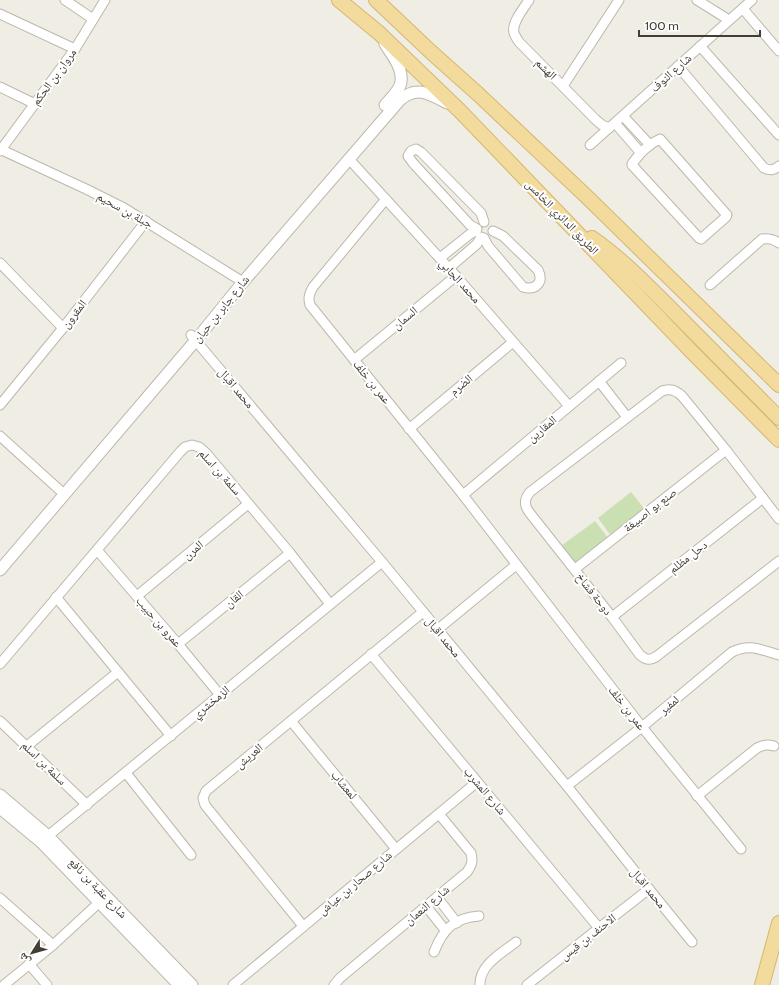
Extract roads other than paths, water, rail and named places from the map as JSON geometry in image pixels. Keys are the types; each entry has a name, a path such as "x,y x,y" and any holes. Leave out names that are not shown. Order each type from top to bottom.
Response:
{"main road":[{"name":"الطريق الدائري الخامس","path":"339,0 379,33 460,111 692,352 779,440"},
{"path":"376,0 586,196 779,384"},
{"path":"564,218 605,247 623,262 779,418"},
{"path":"762,985 779,923"}],"street":[{"path":"65,0 93,19"},
{"name":"مروان بن الحكم","path":"1,150 75,49 105,0"},
{"name":"الهشم","path":"529,0 513,28 519,42 595,120 612,126 640,152"},
{"path":"563,86 619,0"},
{"path":"697,0 729,20"},
{"name":"شارع النوف","path":"590,145 752,0"},
{"path":"742,8 779,51"},
{"path":"0,14 75,49"},
{"name":"شارع جابر بن حيان","path":"0,570 62,492 193,338 394,95 401,82 401,73 379,33"},
{"path":"700,46 779,135"},
{"path":"678,66 764,168 772,170 779,166"},
{"path":"0,87 34,104"},
{"name":"شارع جابر بن حيان","path":"240,280 404,96 420,91 430,94 460,111"},
{"path":"623,116 650,145"},
{"path":"658,140 661,140 727,215 726,217 703,238 699,238 632,167 632,164 640,152 658,140"},
{"path":"449,268 477,244 480,234 480,223 489,222 492,224 494,231 503,236 538,270 541,278 536,287 528,289 523,287 488,246 480,234 413,163 408,156 411,151 416,149 421,152 481,213 484,222"},
{"name":"جبلة بن سحيم","path":"1,150 124,208 240,280"},
{"name":"محمد الجابي","path":"349,159 449,268 569,406"},
{"name":"عمر بن خلف","path":"386,200 313,287 309,293 308,299 310,305 410,428 642,727 741,849"},
{"name":"المقرون","path":"0,405 63,328 146,221"},
{"path":"440,258 470,234 490,236 494,231"},
{"path":"710,285 762,239 769,238 779,243"},
{"path":"0,263 63,328"},
{"name":"السمان","path":"354,360 456,276"},
{"name":"محمد اقبال","path":"193,338 382,562 567,786 692,942"},
{"name":"الضرم","path":"410,428 513,342"},
{"name":"المقارين","path":"463,495 621,363"},
{"path":"599,381 627,417"},
{"name":"دوحة فشاخ","path":"779,519 682,396 677,392 667,389 662,391 627,417 536,488 526,496 525,502 526,507 640,655 648,660 653,659 779,561"},
{"path":"0,436 62,492"},
{"name":"سلمة بن اسلم","path":"0,664 180,452 185,447 192,445 199,447 206,453 290,553 330,604"},
{"name":"صنع بو اصبيغة","path":"575,569 726,450"},
{"name":"شارع جابر بن حيان","path":"0,558 62,492"},
{"name":"دحل مظلم","path":"612,617 763,498"},
{"name":"المرن","path":"137,596 248,504"},
{"name":"عمرو بن حبيب","path":"97,550 220,695"},
{"name":"القان","path":"178,644 290,553"},
{"name":"الزمخشري","path":"44,839 382,562"},
{"path":"437,630 516,565"},
{"path":"56,597 171,736"},
{"name":"العريش","path":"303,926 205,805 203,798 206,791 423,612"},
{"name":"لمفير","path":"567,786 642,727 732,652 746,647 752,647 779,655"},
{"name":"شارع المشرب","path":"371,654 599,928"},
{"path":"27,746 118,672"},
{"name":"سلمة بن اسلم","path":"0,721 87,805"},
{"name":"لمعشاب","path":"291,721 396,849"},
{"path":"697,796 756,748 767,744 774,746"},
{"path":"126,773 191,855"},
{"name":"شارع صحار بن عياش","path":"233,985 477,782"},
{"name":"شارع عقبة بن نافع","path":"0,795 102,899 179,985"},
{"name":"شارع عقبة بن نافع","path":"0,808 44,839"},
{"name":"شارع النعمان","path":"334,985 340,978 467,872 471,866 473,860 471,853 439,814"},
{"name":"الاحنف بن قيس","path":"528,985 649,889"},
{"path":"437,897 456,922"},
{"path":"0,898 53,945"},
{"path":"4,985 53,945 102,899"},
{"name":"شارع عقبة بن نافع","path":"102,899 192,985"},
{"path":"426,906 445,930"},
{"path":"434,952 445,930 456,922 468,917 479,916"},
{"path":"480,985 482,974 486,966 516,942"},
{"path":"29,964 47,985"}]}
